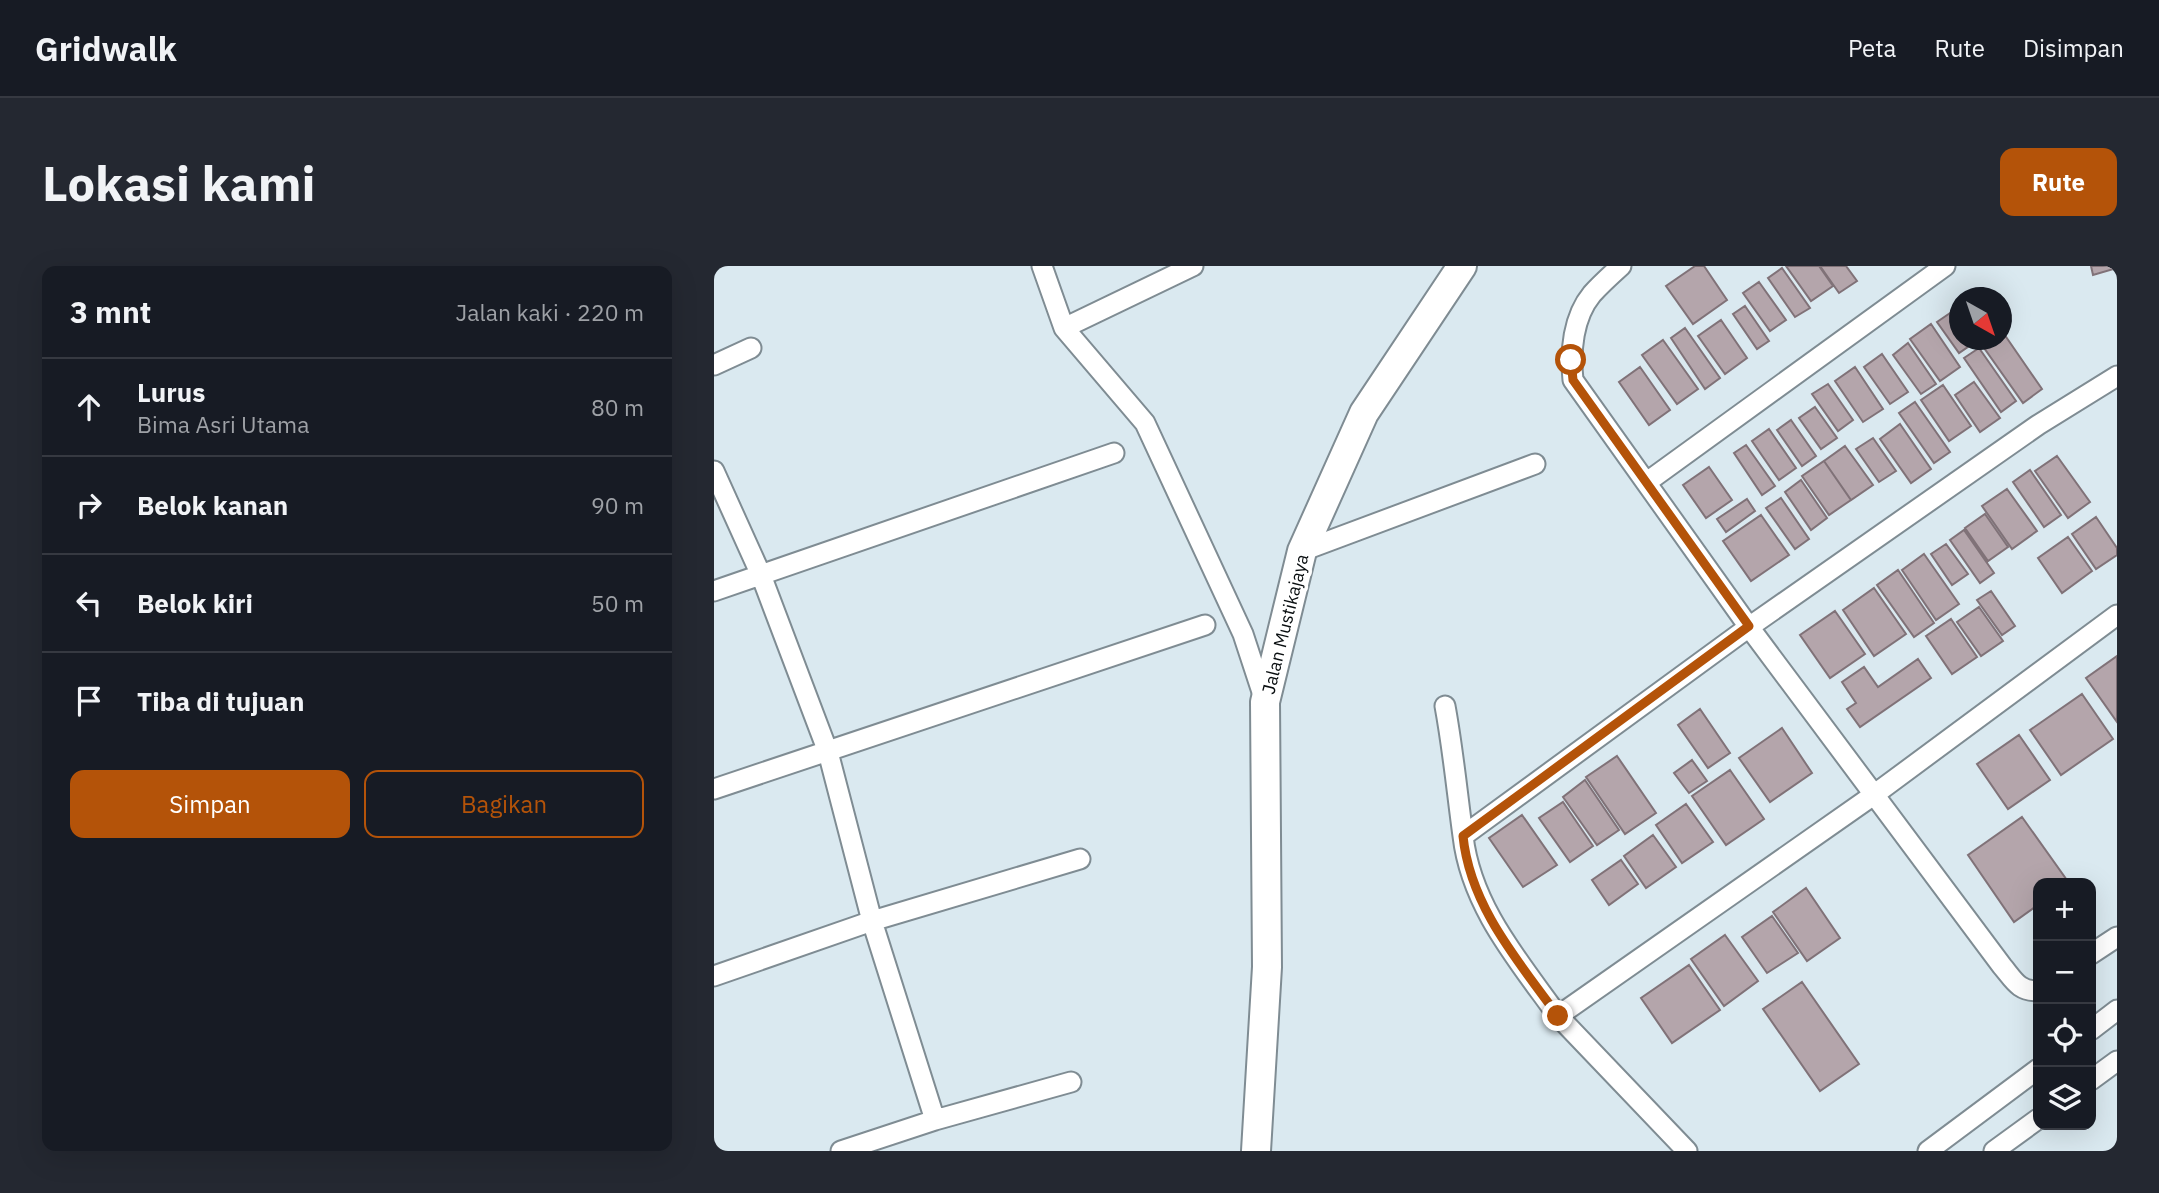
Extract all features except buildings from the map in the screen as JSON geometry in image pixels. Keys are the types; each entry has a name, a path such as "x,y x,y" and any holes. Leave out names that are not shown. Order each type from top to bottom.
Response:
{"main road":[{"name":"Jalan Mustikajaya","path":"1256,1151 1267,967 1265,702 1302,551 1364,414 1462,266"}],"street":[{"path":"1042,266 1064,328 1145,422 1243,634 1265,702"},
{"path":"1064,328 1193,266"},
{"path":"1621,266 1590,296 1579,319 1571,360 1573,380 1749,626 2002,966 2018,986 2026,991 2033,990"},
{"path":"1647,482 1945,266"},
{"path":"714,365 751,348"},
{"path":"1463,836 1749,626 2038,425 2117,376"},
{"path":"714,591 1114,453"},
{"path":"1302,551 1535,464"},
{"path":"714,471 761,575 828,752 872,921 935,1119"},
{"path":"1558,1016 1875,794 2117,615"},
{"path":"714,789 1205,625"},
{"path":"1445,706 1452,741 1465,856 1481,902 1501,936 1558,1016 1687,1151"},
{"path":"714,976 872,921 1080,859"},
{"path":"2096,951 2117,937"},
{"path":"2096,1026 2117,1010"},
{"path":"2096,1076 2117,1061"},
{"path":"1928,1151 2033,1073"},
{"path":"841,1151 935,1119 1071,1083"},
{"path":"1994,1151 2033,1123"}],"route":[{"path":"1558,1016 1501,936 1481,902 1465,856 1463,836 1749,626 1573,380 1571,360"}]}
